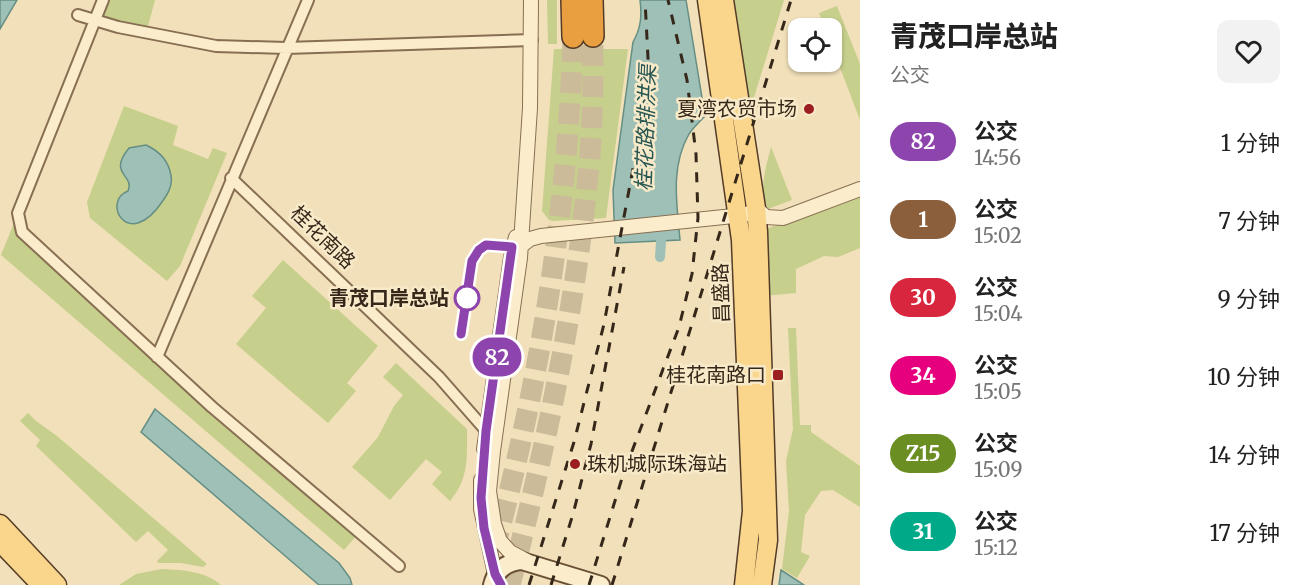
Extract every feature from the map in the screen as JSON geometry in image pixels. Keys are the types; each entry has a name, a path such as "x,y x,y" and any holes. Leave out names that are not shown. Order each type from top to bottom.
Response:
{"highway":[{"path":"572,0 583,37 592,0"}],"main road":[{"name":"昌盛路","path":"707,0 747,218 758,249 768,540 762,585"},
{"name":"昌盛路","path":"724,0 747,218 752,511 744,585"},
{"path":"0,524 57,585"},
{"path":"0,542 41,585"},
{"path":"496,582 508,564 527,561 601,585"},
{"path":"496,582 517,568 570,585"}],"street":[{"path":"103,0 18,213 22,232 212,407 399,566"},
{"path":"157,357 308,0"},
{"path":"496,582 481,509 482,471 490,436 523,215 529,138 531,0"},
{"path":"78,15 118,27 216,46 286,48 532,40"},
{"name":"桂花南路","path":"231,178 439,377 490,436"},
{"path":"758,249 763,230 783,218 860,189"},
{"path":"523,215 530,229 541,236"},
{"path":"517,246 541,236 605,228 718,217 783,218"},
{"path":"490,436 489,491 496,531 507,549 527,561"}],"green space":[{"path":"110,0 155,0 147,30 101,19"},
{"path":"547,0 557,0 557,44 548,44"},
{"path":"725,0 784,0 744,130"},
{"path":"837,6 842,18 821,18 819,13"},
{"path":"842,19 860,64 860,120 842,72"},
{"path":"554,49 628,49 606,218 553,221 549,220 542,211"},
{"path":"124,106 178,126 173,145 208,159 213,148 227,153 180,266 167,281 90,218 87,202"},
{"path":"771,147 792,200 768,209 763,186"},
{"path":"860,193 860,248 838,257 824,256 796,269 796,293 763,296 761,231"},
{"path":"16,218 19,234 358,534 344,550 1,255"},
{"path":"283,260 378,346 347,383 356,391 328,423 236,344 266,308 252,296"},
{"path":"788,328 796,328 800,425 811,425 811,432 860,466 860,507 833,490 821,491 805,515 801,552 810,556 797,578 782,569 789,511 786,461 793,429"},
{"path":"396,363 467,429 467,458 464,476 450,501 432,484 442,472 426,459 390,500 352,467 378,437 394,406 403,395 383,377"},
{"path":"28,413 207,564 203,567 181,563 158,563 157,561 168,550 148,531 136,542 36,446 40,440 20,421"},
{"path":"162,569 201,574 221,585 119,585 136,574"}],"water":[{"path":"0,0 17,0 0,29"},
{"path":"640,0 686,0 705,116 689,134 679,160 676,186 680,240 615,243 613,190 633,42 640,22"},
{"path":"146,145 159,153 166,161 171,183 166,196 150,216 139,223 129,223 122,219 118,212 117,204 120,196 128,191 129,185 121,164 129,148"},
{"path":"155,409 339,563 350,578 352,585 319,585 141,432"},
{"path":"781,570 804,585 779,585"}],"waterway":[{"name":"桂花路排洪渠","path":"660,257 662,227"}],"tunnel":[{"path":"510,585 548,425 569,318 590,155 593,36"},
{"path":"494,551 525,424 558,232 565,168 573,37"}],"railway":[{"path":"529,585 574,442 604,324 646,99 648,58 645,0"},
{"path":"589,585 623,475 679,327 692,274 698,218 696,154 687,80 668,0"},
{"path":"612,585 791,0"},
{"path":"551,585 591,444 624,267"}],"bus line":[{"name":"82","path":"461,334 472,261 475,255 486,245 512,247 486,431 481,498 484,528 495,574 501,585"}],"place":[{"name":"夏湾农贸市场","path":"809,109"},
{"name":"青茂口岸总站","path":"467,298"},
{"name":"桂花南路口","path":"778,375"},
{"name":"珠机城际珠海站","path":"575,464"}]}
